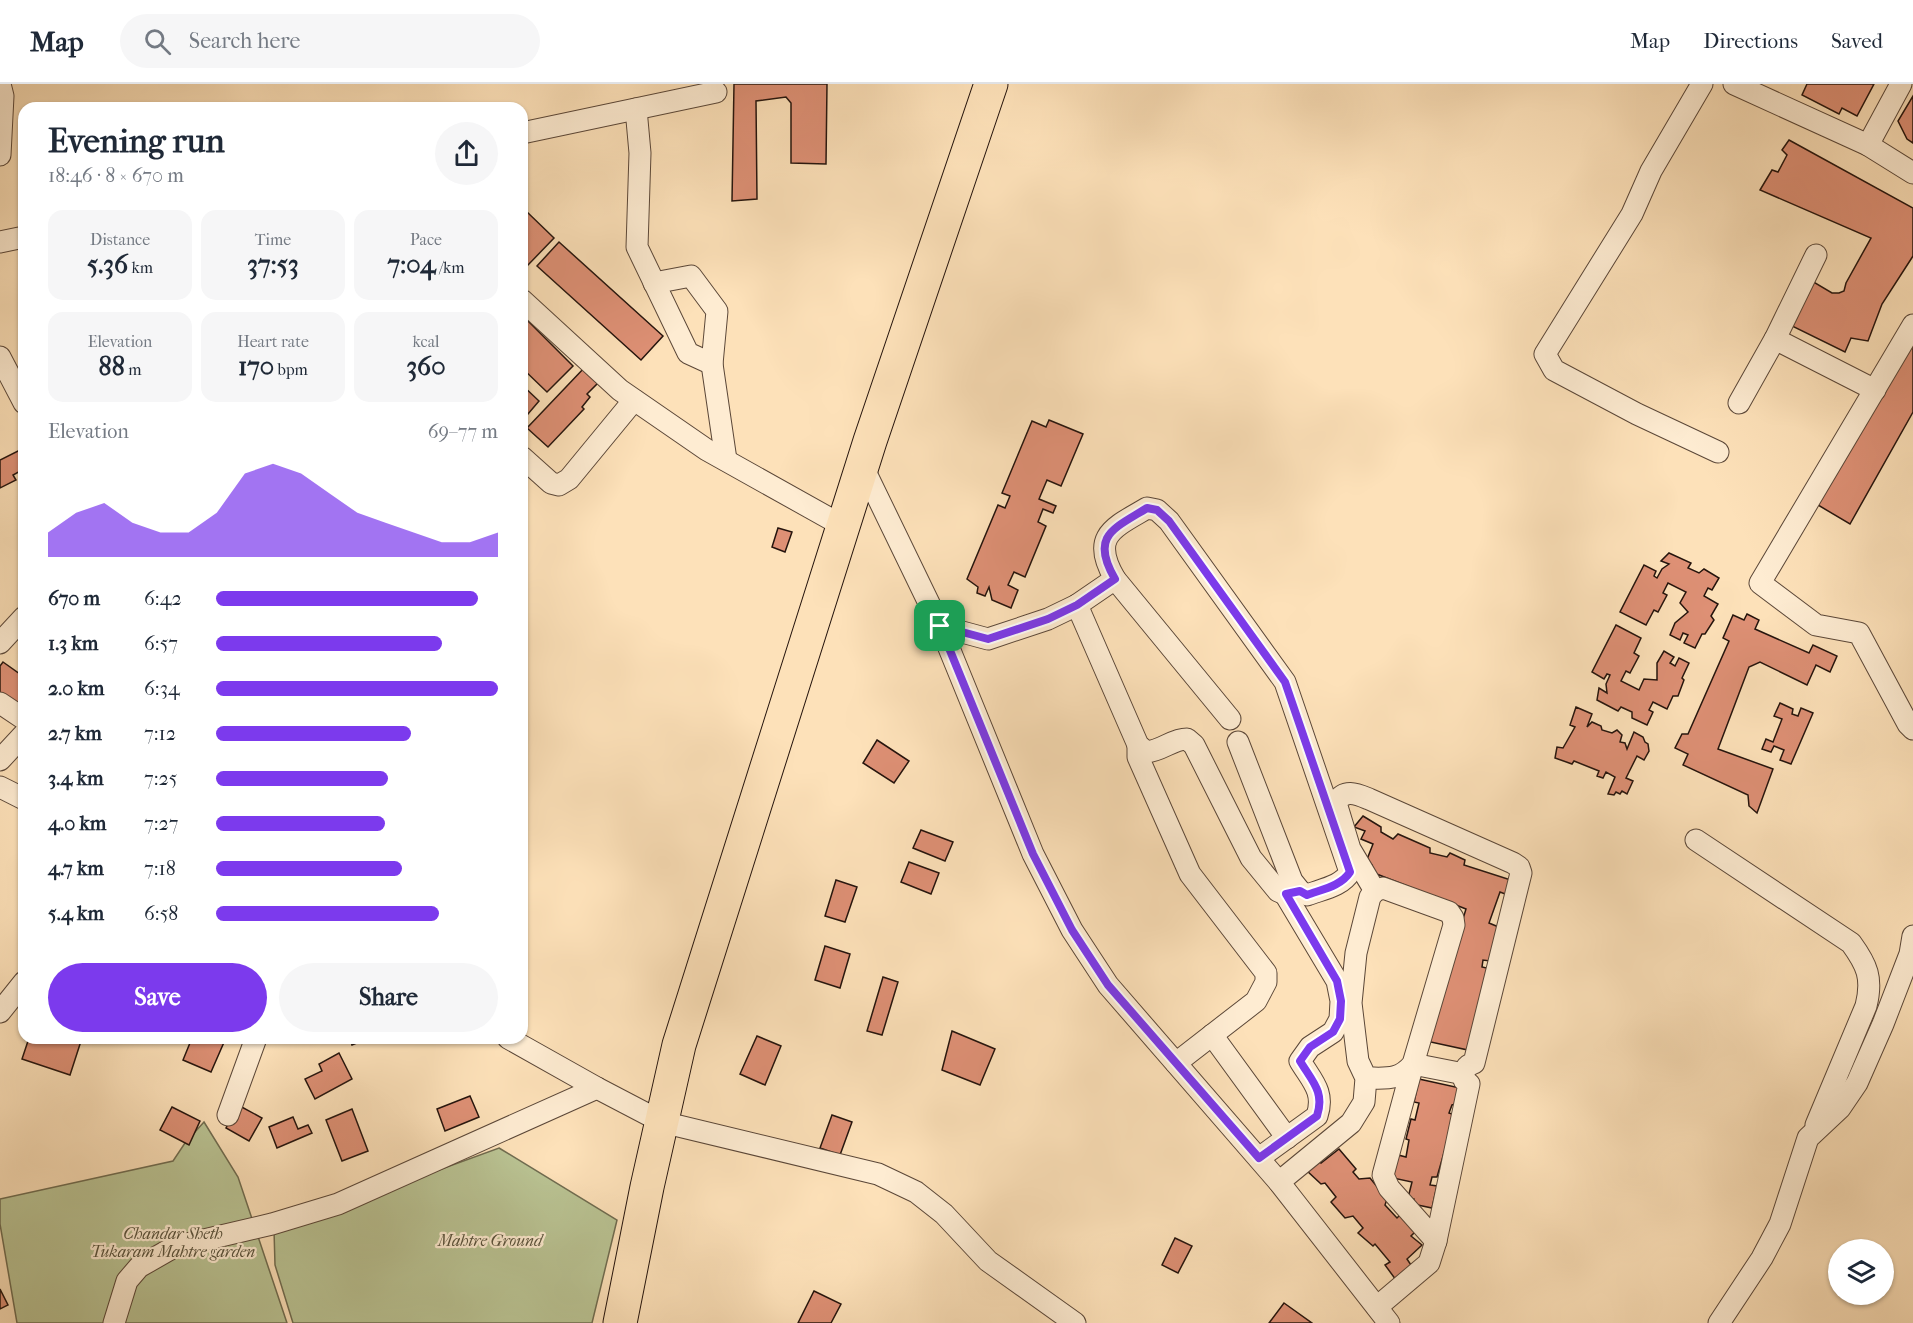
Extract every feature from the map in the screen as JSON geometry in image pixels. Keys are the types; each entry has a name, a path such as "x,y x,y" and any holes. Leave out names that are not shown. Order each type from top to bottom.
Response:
{"main road":[{"path":"620,1323 680,1045 862,465 991,84"}],"street":[{"path":"0,84 3,96 0,155"},
{"path":"1702,84 1651,171 1632,214 1545,354 1554,370 1637,414 1718,452"},
{"path":"1734,84 1868,145 1913,173"},
{"path":"1868,145 1901,84"},
{"path":"528,132 717,92"},
{"path":"636,109 640,153 637,247 688,353 712,364"},
{"path":"0,242 18,238"},
{"path":"1739,403 1775,339 1816,255"},
{"path":"654,283 691,276 717,311 712,364 726,460"},
{"path":"528,306 620,390 634,400 707,450 843,526"},
{"path":"1913,325 1760,583 1816,625 1859,633 1908,724 1913,729"},
{"path":"1775,339 1875,390"},
{"path":"0,357 18,392"},
{"path":"528,462 551,483 559,485 569,479 634,400"},
{"path":"862,465 940,626 1033,854 1072,930 1108,985 1280,1182 1383,1315 1429,1263 1436,1241 1469,1084 1464,1080 1464,1074 1474,1063 1521,873 1519,867 1361,796 1354,793 1344,794 1336,803 1350,849 1375,891"},
{"path":"1138,745 1146,752 1178,739 1187,739 1194,745 1251,858 1278,891 1307,895 1346,879 1350,872 1285,682 1169,521 1157,510 1147,508 1112,529 1105,543 1104,553 1115,579 1230,719"},
{"path":"940,626 988,639 1048,619 1077,605 1115,579"},
{"path":"1077,605 1138,745 1138,757 1190,874 1266,973 1266,982 1256,1001 1176,1063"},
{"path":"0,643 18,624"},
{"path":"0,703 18,715"},
{"path":"0,760 18,740"},
{"path":"1238,742 1293,881 1293,893 1337,981 1341,1001 1340,1019 1333,1032 1310,1047 1300,1061 1320,1096 1317,1116 1259,1158"},
{"path":"0,787 18,796"},
{"path":"1696,840 1851,943 1868,972 1869,993 1866,1006 1814,1130 1804,1147 1780,1224 1762,1258 1719,1323"},
{"path":"1280,1182 1351,1123 1364,1102 1366,1078 1358,1061 1351,1003 1356,953 1370,897 1375,891 1383,888 1449,912 1454,925 1383,1175 1389,1188 1436,1241"},
{"path":"1814,1130 1840,1108 1857,1083 1910,954 1913,936"},
{"path":"0,1012 18,990"},
{"path":"1212,1035 1287,1138"},
{"path":"228,1115 254,1044"},
{"path":"519,1044 662,1122 878,1174 916,1192 944,1214 988,1261 1075,1323"},
{"path":"1413,1064 1464,1074"},
{"path":"1366,1078 1394,1078 1405,1074 1413,1064"},
{"path":"114,1323 127,1281 140,1267 174,1247 272,1224 338,1204 597,1088"}],"green space":[{"name":"Chandar Sheth Tukaram Mahtre garden","path":"204,1122 238,1177 287,1323 17,1323 0,1224 0,1199 173,1161 185,1143"},
{"name":"Mahtre Ground","path":"499,1148 617,1220 592,1323 293,1323 275,1265 274,1230"}],"building":[{"path":"734,84 827,84 826,164 791,163 791,103 786,97 756,101 757,199 732,201"},
{"path":"1807,84 1874,84 1857,116 1842,108 1839,114 1802,95"},
{"path":"1913,96 1913,143 1907,139 1898,121"},
{"path":"1789,140 1913,208 1913,256 1882,304 1868,341 1851,338 1845,352 1792,326 1812,281 1832,293 1844,291 1846,283 1871,238 1760,190 1772,170 1778,172 1787,155 1782,150"},
{"path":"528,213 554,238 528,265"},
{"path":"559,242 663,336 641,360 537,266"},
{"path":"528,321 573,366 547,392 528,374"},
{"path":"1913,336 1913,412 1850,524 1818,505"},
{"path":"585,367 600,381 587,394 590,397 582,407 584,409 548,447 528,427"},
{"path":"528,391 539,401 528,414"},
{"path":"1049,420 1083,434 1061,486 1047,480 1039,499 1056,506 1053,513 1043,509 1038,522 1046,526 1025,577 1014,572 1008,585 1018,590 1011,608 992,600 989,587 985,596 977,593 978,587 967,579 998,505 1005,508 1010,496 1002,493 1032,421 1046,427"},
{"path":"18,451 18,472 13,475 16,480 0,488 0,460"},
{"path":"778,528 792,532 785,552 772,547"},
{"path":"1669,553 1691,563 1688,568 1699,573 1704,569 1719,578 1712,590 1708,588 1704,596 1718,604 1711,616 1714,620 1705,634 1702,634 1695,648 1684,643 1688,635 1683,633 1680,640 1670,635 1675,623 1688,612 1680,603 1686,592 1668,583 1663,593 1667,595 1658,612 1654,610 1646,625 1620,612 1644,565 1656,571 1654,576 1657,578 1662,569 1669,564 1661,561"},
{"path":"1747,614 1759,620 1755,629 1809,653 1813,645 1837,656 1830,672 1816,665 1807,685 1760,662 1749,667 1718,749 1773,769 1757,813 1749,806 1748,795 1683,765 1688,754 1675,748 1682,734 1688,734 1729,641 1723,638 1733,615 1744,620"},
{"path":"1616,625 1641,638 1634,653 1639,656 1630,673 1626,671 1621,681 1639,690 1644,679 1657,680 1657,663 1664,651 1674,657 1670,663 1675,666 1679,658 1689,663 1682,678 1684,680 1678,696 1673,696 1667,709 1653,702 1649,710 1653,712 1647,725 1632,718 1632,712 1621,707 1618,711 1597,700 1599,688 1607,693 1606,684 1610,675 1607,674 1604,679 1592,672"},
{"path":"3,662 18,673 18,706 0,694 0,666"},
{"path":"1780,703 1793,709 1792,714 1798,716 1801,708 1813,713 1791,764 1780,760 1784,750 1774,746 1771,752 1762,749 1766,739 1773,742 1782,719 1774,716"},
{"path":"1576,707 1592,714 1587,727 1592,722 1601,726 1602,730 1612,733 1617,730 1622,735 1620,742 1625,743 1627,749 1634,732 1643,737 1648,744 1649,751 1644,760 1637,756 1626,778 1633,781 1627,794 1622,791 1620,794 1616,792 1614,795 1608,794 1615,777 1606,772 1603,778 1597,776 1599,771 1574,761 1572,764 1555,758 1557,747 1563,748 1575,727 1570,725"},
{"path":"877,740 909,761 894,783 863,763"},
{"path":"1363,816 1381,827 1381,832 1393,839 1398,834 1430,848 1430,853 1447,857 1450,853 1465,860 1464,865 1517,882 1513,897 1500,892 1489,923 1501,928 1490,961 1483,960 1482,967 1491,969 1468,1050 1426,1041 1466,909 1369,871 1372,865 1366,862 1373,844 1361,839 1365,831 1354,827"},
{"path":"921,830 953,842 945,861 913,848"},
{"path":"909,862 939,873 931,894 901,882"},
{"path":"836,880 857,887 845,922 825,916"},
{"path":"825,946 850,954 840,988 815,980"},
{"path":"883,977 898,982 882,1035 867,1031"},
{"path":"952,1031 995,1049 980,1085 942,1070"},
{"path":"757,1036 781,1046 765,1085 740,1074"},
{"path":"27,1044 80,1044 70,1075 22,1059"},
{"path":"190,1044 223,1044 211,1072 183,1060"},
{"path":"339,1053 352,1079 315,1099 305,1079 322,1071 319,1064"},
{"path":"1419,1079 1460,1088 1456,1104 1452,1105 1449,1113 1455,1115 1437,1177 1432,1177 1430,1185 1437,1186 1432,1208 1413,1204 1414,1199 1408,1198 1412,1182 1393,1178 1398,1155 1406,1157 1409,1140 1406,1139 1411,1119 1415,1120 1419,1103 1414,1102"},
{"path":"470,1096 479,1117 445,1131 437,1109"},
{"path":"238,1105 262,1118 249,1141 226,1128"},
{"path":"172,1107 200,1121 189,1145 160,1130"},
{"path":"352,1109 368,1151 342,1161 326,1120"},
{"path":"832,1115 852,1122 840,1155 820,1148"},
{"path":"293,1117 298,1129 308,1125 312,1133 277,1148 269,1127"},
{"path":"1339,1149 1356,1169 1353,1172 1359,1179 1370,1178 1387,1199 1385,1205 1397,1218 1401,1214 1416,1231 1411,1236 1422,1245 1407,1259 1413,1268 1396,1280 1385,1265 1390,1262 1375,1244 1373,1246 1358,1233 1363,1228 1353,1216 1345,1218 1331,1202 1336,1197 1325,1183 1321,1184 1305,1169 1317,1160 1321,1163"},
{"path":"1175,1238 1192,1246 1178,1273 1162,1265"},
{"path":"0,1289 8,1305 0,1309"},
{"path":"814,1291 841,1304 831,1323 798,1323"},
{"path":"1284,1303 1312,1323 1269,1323"}],"route":[{"path":"1147,508 1157,510 1169,521 1285,682 1350,872 1346,879 1338,884 1307,895 1300,891 1286,894 1337,981 1341,1001 1340,1019 1333,1032 1310,1047 1300,1061 1320,1096 1317,1116 1259,1158 1108,985 1072,930 1033,854 940,626 988,639 1048,619 1077,605 1115,579 1104,553 1105,543 1112,529 1147,508"}]}
